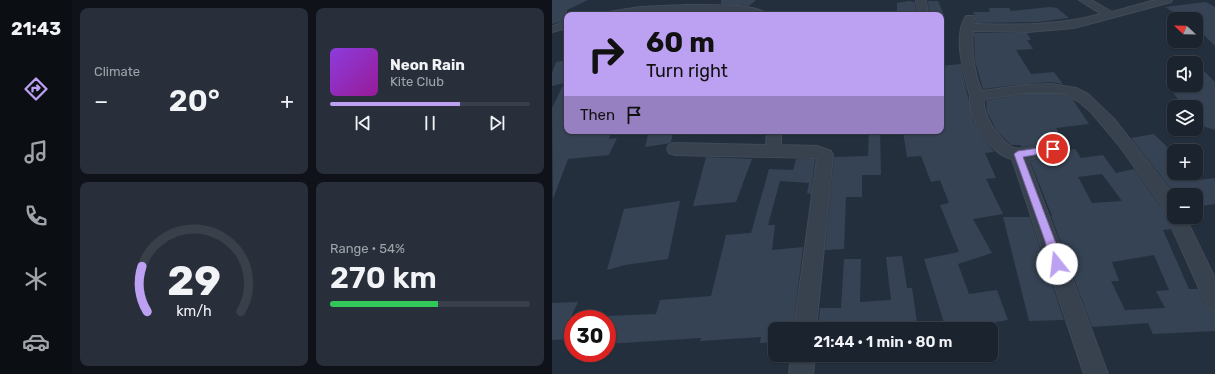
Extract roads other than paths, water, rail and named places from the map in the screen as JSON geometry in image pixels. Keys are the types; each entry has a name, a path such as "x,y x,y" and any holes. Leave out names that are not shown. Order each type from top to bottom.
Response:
{"street":[{"path":"921,0 923,12"},
{"path":"1084,0 1110,15"},
{"path":"1053,149 1018,154 1006,152 998,146 982,122 976,103 977,96 970,71 966,41 968,23 1043,27 1074,25 1162,1"},
{"path":"640,12 718,8 748,10 754,12"},
{"path":"552,30 564,26"},
{"path":"977,96 1028,89 1062,88 1081,96 1122,140 1167,199"},
{"path":"773,150 774,134"},
{"path":"675,148 817,152 825,155 805,322"},
{"path":"1018,154 1096,374"},
{"path":"1179,224 1215,301"},
{"path":"801,374 802,362"}]}
